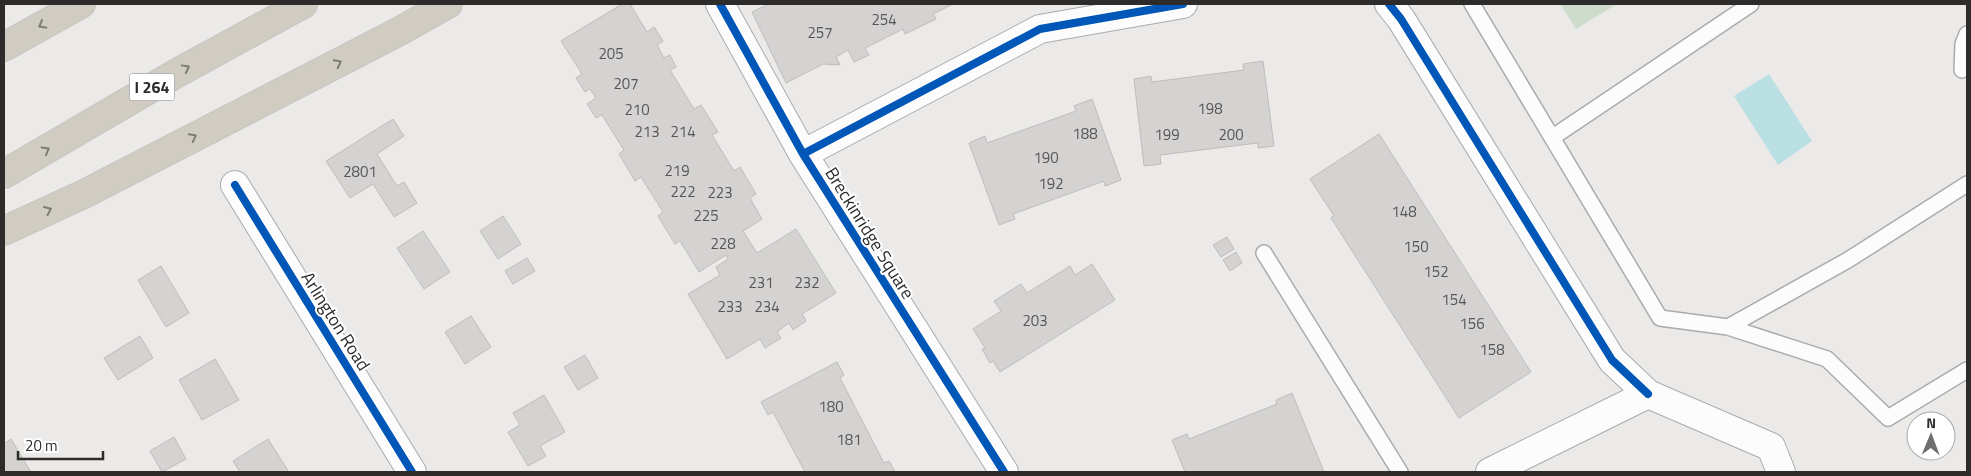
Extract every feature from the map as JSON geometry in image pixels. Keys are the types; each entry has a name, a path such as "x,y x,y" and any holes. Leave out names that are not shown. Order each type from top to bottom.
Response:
{"highway":[{"path":"4,47 81,4"},
{"name":"I 264","path":"4,174 176,73 302,4"},
{"path":"4,231 84,194 398,32 448,4"}],"street":[{"name":"Breckinridge Square","path":"720,4 803,154 1004,472"},
{"path":"803,154 1040,29 1183,4"},
{"path":"1389,4 1401,19 1612,360 1648,394 1771,447 1781,472"},
{"name":"Arlington Road","path":"235,185 412,472"},
{"path":"1490,472 1648,394"}],"lane":[{"path":"1472,4 1660,318 1728,327 1827,360 1888,418 1967,370"},
{"path":"1553,137 1751,4"},
{"path":"1962,70 1963,44 1967,34"},
{"path":"1728,327 1848,260 1967,184"},
{"path":"1264,253 1400,472"}],"green space":[{"path":"1560,4 1617,4 1576,29"}],"water":[{"path":"1769,74 1812,141 1778,165 1734,96"}],"building":[{"path":"622,4 630,4 647,32 654,27 663,41 657,45 664,58 670,55 676,67 670,70 694,109 701,105 718,132 712,135 734,171 740,167 756,194 750,198 762,219 743,231 757,253 796,229 836,293 802,314 806,321 793,330 789,323 777,332 781,338 765,348 760,339 727,359 688,294 720,275 716,267 728,259 726,255 699,272 680,241 675,244 658,216 663,212 641,177 635,181 619,154 624,150 602,115 596,118 587,104 596,98 590,89 585,92 576,78 582,74 561,41"},
{"path":"769,4 953,4 933,14 936,19 905,34 903,29 865,48 869,55 854,62 848,50 836,57 840,65 823,64 786,83 752,12"},
{"path":"1263,61 1274,146 1258,148 1258,143 1160,155 1161,164 1144,166 1134,79 1151,76 1152,82 1244,70 1243,64"},
{"path":"1092,99 1121,180 1105,186 1104,181 1013,214 1015,219 999,225 969,143 985,136 987,143 1076,111 1074,106"},
{"path":"393,119 404,136 377,154 397,186 404,182 417,203 394,217 373,184 350,198 326,161"},
{"path":"1379,134 1531,372 1459,418 1331,218 1334,216 1310,179"},
{"path":"503,216 521,244 498,259 480,231"},
{"path":"423,231 450,272 424,289 397,248"},
{"path":"1227,237 1234,249 1221,257 1213,245"},
{"path":"1236,252 1242,263 1230,271 1223,260"},
{"path":"527,258 535,271 513,284 505,271"},
{"path":"1092,264 1115,300 1000,372 993,361 990,363 982,349 985,348 973,329 1001,311 994,301 1021,284 1027,293 1070,266 1075,275"},
{"path":"161,266 189,313 166,327 138,280"},
{"path":"471,316 491,347 465,364 445,332"},
{"path":"140,336 153,358 118,380 104,358"},
{"path":"585,355 598,378 578,390 564,367"},
{"path":"215,359 239,400 202,420 179,380"},
{"path":"837,362 844,375 840,378 884,463 889,461 895,472 805,472 773,412 768,415 761,402"},
{"path":"1292,393 1324,472 1185,472 1172,440 1187,434 1189,439 1277,404 1276,400"},
{"path":"544,395 565,432 540,446 546,456 528,466 508,432 520,425 513,413"},
{"path":"174,437 186,459 162,472 150,451"},
{"path":"11,439 31,472 4,472 4,444"},
{"path":"268,439 289,472 240,472 233,461"}],"cycle path":[{"path":"720,4 803,154 1004,472"},
{"path":"803,154 1040,29 1183,4"},
{"path":"1389,4 1401,19 1612,360 1648,394"},
{"path":"235,185 412,472"}]}
